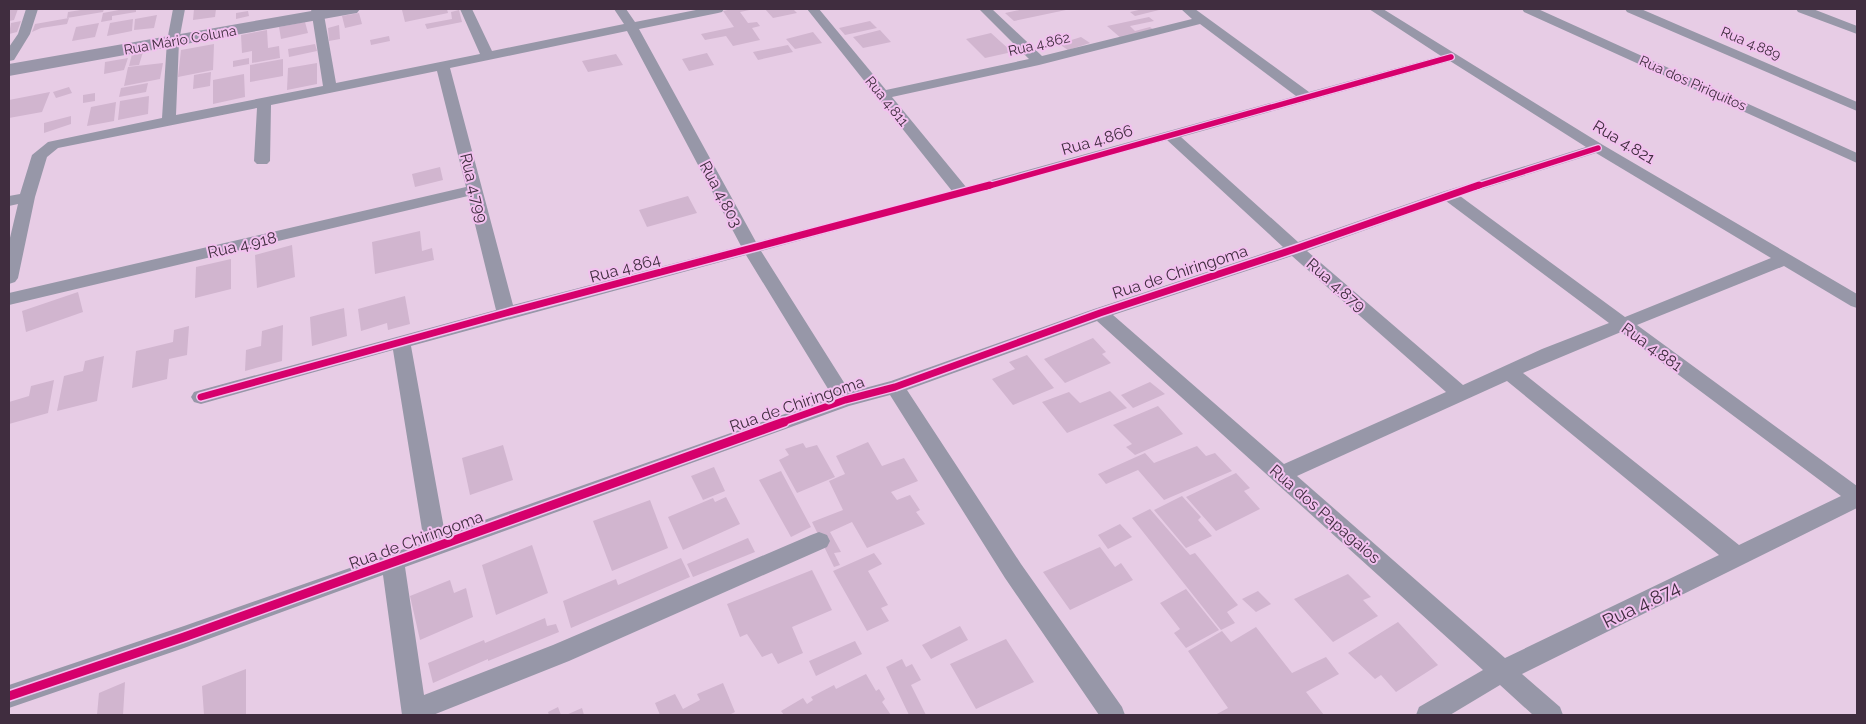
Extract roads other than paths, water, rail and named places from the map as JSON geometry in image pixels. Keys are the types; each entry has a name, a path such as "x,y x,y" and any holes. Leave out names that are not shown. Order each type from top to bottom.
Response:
{"main road":[{"name":"Rua Mário Coluna","path":"9,70 173,41 316,12 351,9"}],"street":[{"path":"9,57 24,34 32,9"},
{"path":"170,120 173,41 179,9"},
{"path":"466,9 487,55"},
{"name":"Rua 4.803","path":"620,9 631,26 751,249 845,400"},
{"path":"9,278 40,155 47,147 65,141 718,9"},
{"name":"Rua 4.811","path":"813,9 962,193"},
{"path":"985,9 1039,61"},
{"path":"1187,9 1306,97"},
{"name":"Rua 4.821","path":"1375,9 1598,148 1857,302"},
{"name":"Rua dos Piriquitos","path":"1528,9 1857,159"},
{"name":"Rua 4.889","path":"1631,9 1857,107"},
{"path":"1802,9 1857,30"},
{"path":"316,12 330,88"},
{"name":"Rua 4.862","path":"882,95 1039,61 1202,20"},
{"name":"Rua 4.866","path":"751,249 962,193 1168,134 1451,57"},
{"name":"Rua 4.799","path":"442,64 506,313"},
{"path":"262,161 264,101"},
{"name":"Rua 4.879","path":"1168,134 1295,249 1461,394"},
{"name":"Rua de Chiringoma","path":"9,696 393,564 845,400 895,387 1100,313 1295,249 1448,195 1598,148"},
{"name":"Rua 4.918","path":"9,300 475,190"},
{"name":"Rua 4.881","path":"1448,195 1857,498"},
{"path":"9,201 28,197"},
{"name":"Rua 4.864","path":"201,397 506,313 751,249"},
{"path":"1280,475 1549,354 1785,259"},
{"name":"Rua dos Papagaios","path":"1100,313 1551,715"},
{"path":"401,342 436,548"},
{"path":"1510,373 1737,557"},
{"path":"895,387 1012,571 1112,715"},
{"name":"Rua 4.874","path":"1428,715 1501,672 1857,498"},
{"path":"393,564 415,713 561,653 819,541"}]}
